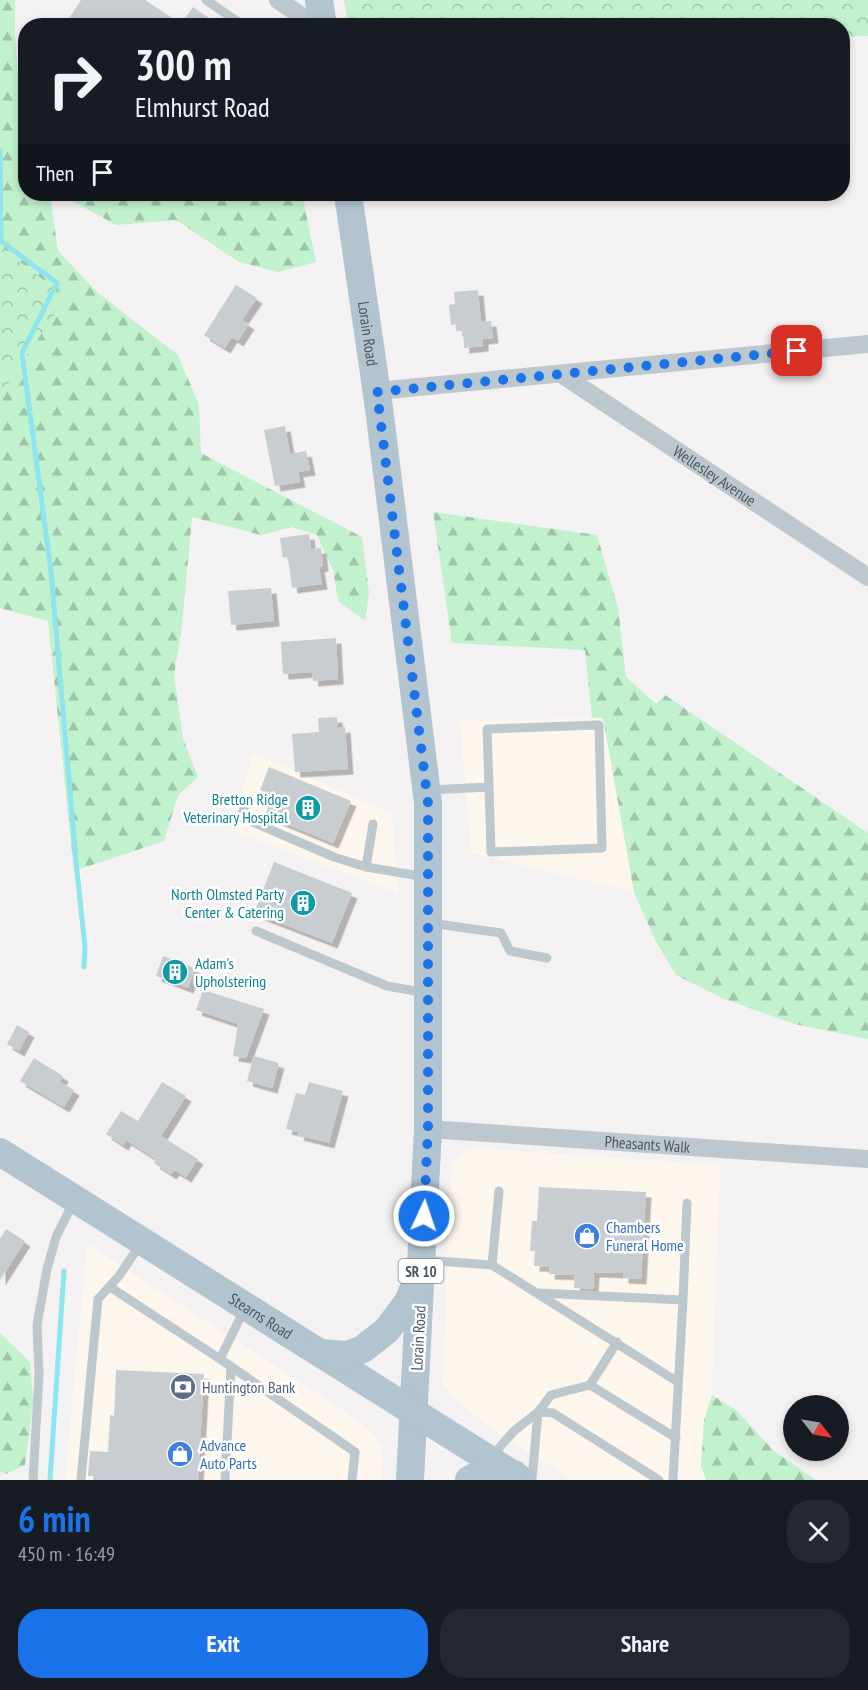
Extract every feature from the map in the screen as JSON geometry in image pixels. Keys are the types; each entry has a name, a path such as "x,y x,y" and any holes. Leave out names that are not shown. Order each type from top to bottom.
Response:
{"main road":[{"path":"319,0 322,18"},
{"name":"Lorain Road","path":"349,201 377,392 427,790 428,1129 410,1480"},
{"name":"Stearns Road","path":"0,1152 489,1459 523,1478"},
{"path":"320,1353 347,1355 363,1349 387,1330 408,1302 422,1265"},
{"path":"469,1480 480,1474 523,1478"}],"street":[{"path":"278,0 304,18"},
{"path":"377,392 868,344"},
{"name":"Wellesley Avenue","path":"561,374 868,577"},
{"name":"Pheasants Walk","path":"428,1129 868,1159"}],"lane":[{"path":"206,0 232,18"},
{"path":"598,725 602,848 491,852 489,787 487,729 598,725"},
{"path":"427,790 489,787"},
{"path":"247,800 241,817 334,857 366,867 428,877"},
{"path":"366,867 373,824"},
{"path":"428,923 501,933 510,951 547,958"},
{"path":"256,931 387,986 428,993"},
{"path":"492,1265 499,1191"},
{"path":"33,1480 39,1374 37,1325 47,1269 56,1237 75,1199"},
{"path":"673,1480 687,1203"},
{"path":"81,1480 98,1299 110,1287 142,1241"},
{"path":"422,1265 492,1265 678,1382"},
{"path":"110,1287 355,1452 352,1480"},
{"path":"537,1293 683,1300"},
{"path":"220,1359 246,1306"},
{"path":"489,1459 514,1431 538,1412 551,1395 590,1385 617,1342"},
{"path":"225,1480 231,1367"},
{"path":"590,1385 676,1438"},
{"path":"523,1478 538,1412"},
{"path":"538,1412 553,1413 659,1480"}],"shaded area":[{"path":"603,718 634,892 471,853 460,721"},
{"path":"253,753 392,813 398,893 231,830"},
{"path":"473,1148 720,1165 712,1395 704,1420 701,1466 706,1480 573,1480 490,1428 451,1395 443,1384 453,1159"},
{"path":"87,1244 343,1410 372,1432 381,1446 383,1456 381,1480 65,1480"}],"green space":[{"path":"0,0 15,0 18,78 18,201 51,201 58,251 98,293 178,355 199,405 201,453 362,537 369,593 365,621 338,601 333,570 317,535 292,527 261,535 192,517 182,626 174,675 183,738 198,777 178,795 164,841 74,871 48,621 0,608 0,396 65,297 0,247"},
{"path":"344,0 868,0 868,36 850,37 850,18 347,18"},
{"path":"73,201 303,201 316,262 278,272 239,262 176,220 116,225"},
{"path":"0,247 66,297 0,396"},
{"path":"433,512 597,535 618,608 626,677 656,704 665,695 868,833 868,1039 794,1024 722,998 676,975 655,940 634,892 603,718 592,718 585,650 452,643"},
{"path":"0,1333 30,1362 33,1402 25,1465 6,1474 0,1471"},
{"path":"712,1395 736,1410 773,1450 783,1457 783,1461 789,1461 816,1480 706,1480 701,1466 704,1420"}],"building":[{"path":"81,0 145,0 172,18 69,18"},
{"path":"193,7 209,18 185,18"},
{"path":"236,285 257,298 242,320 249,324 238,341 232,337 225,348 204,335"},
{"path":"478,290 481,322 491,321 493,338 483,339 483,346 464,348 463,331 457,331 457,324 451,325 449,305 455,304 454,292"},
{"path":"285,426 290,454 306,451 310,470 298,472 300,482 275,486 264,430"},
{"path":"309,534 311,549 321,548 323,566 319,567 322,584 292,588 288,557 283,558 280,538"},
{"path":"271,588 274,621 231,625 228,591"},
{"path":"336,638 338,679 313,681 312,672 283,674 281,642"},
{"path":"337,717 338,728 345,727 348,769 295,772 292,734 319,732 318,718"},
{"name":"Bretton Ridge Veterinary Hospital","path":"269,767 351,801 333,843 265,815 273,796 260,790"},
{"name":"North Olmsted Party Center & Catering","path":"274,862 352,893 332,943 254,913"},
{"name":"Adam's Upholstering","path":"163,956 195,968 188,988 156,976"},
{"path":"203,990 264,1009 246,1058 233,1056 238,1024 196,1010"},
{"path":"17,1025 29,1032 19,1051 7,1044"},
{"path":"254,1056 279,1063 272,1088 247,1081"},
{"path":"34,1058 63,1076 60,1082 74,1090 64,1107 20,1081"},
{"path":"162,1082 186,1096 161,1136 198,1159 186,1177 174,1170 171,1174 154,1163 156,1159 126,1140 123,1145 106,1134 121,1111 138,1121"},
{"path":"309,1082 343,1091 329,1143 298,1135 299,1132 286,1129 296,1093 305,1095"},
{"name":"Chambers Funeral Home","path":"539,1187 646,1192 641,1279 623,1278 623,1273 594,1272 593,1289 574,1288 575,1275 549,1274 550,1267 534,1266 535,1251 530,1251 532,1221 537,1221"},
{"path":"6,1229 25,1241 0,1280 0,1239"},
{"path":"116,1370 204,1374 198,1480 95,1480 95,1476 88,1476 90,1451 108,1452 110,1415 114,1416"}],"waterway":[{"path":"0,151 1,241 57,283 22,353 51,572 85,947 84,967"},
{"path":"50,1480 64,1271"}],"place":[{"name":"Bretton Ridge Veterinary Hospital","path":"308,808"},
{"name":"North Olmsted Party Center & Catering","path":"303,903"},
{"name":"Adam's Upholstering","path":"175,972"},
{"name":"Chambers Funeral Home","path":"587,1236"},
{"name":"Huntington Bank","path":"183,1387"},
{"name":"Advance Auto Parts","path":"180,1454"}],"route":[{"path":"424,1216 428,1129 428,803 377,392 797,351"}]}
